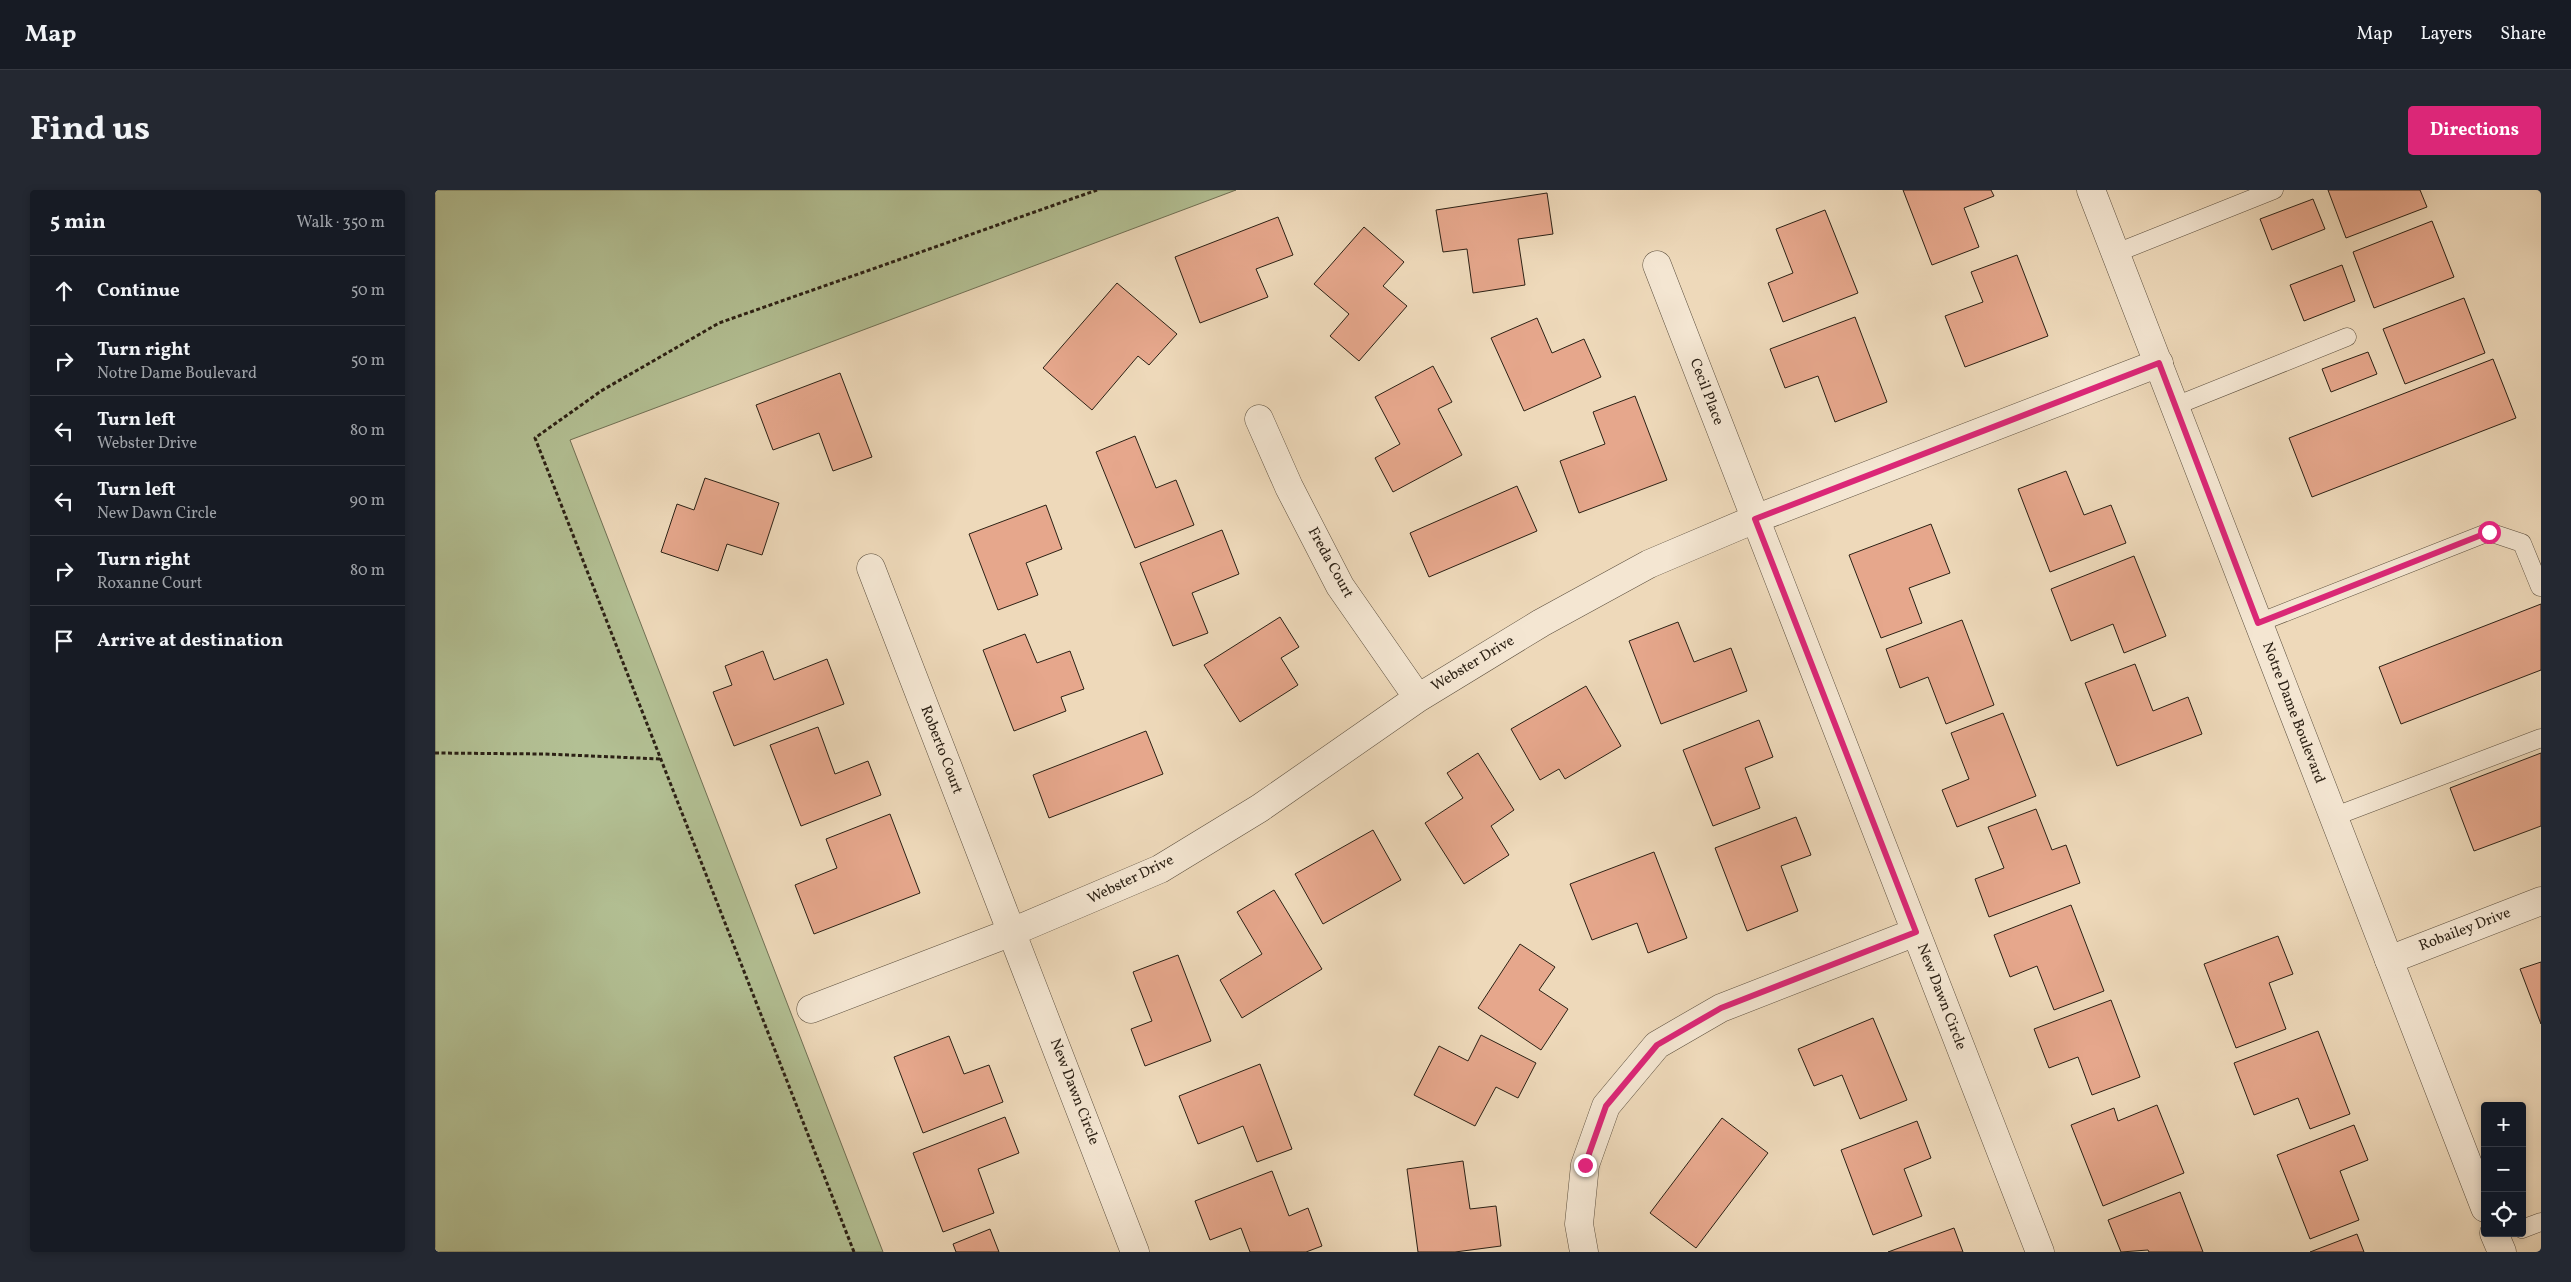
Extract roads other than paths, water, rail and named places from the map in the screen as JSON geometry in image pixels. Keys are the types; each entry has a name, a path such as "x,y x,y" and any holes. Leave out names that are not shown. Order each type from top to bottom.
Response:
{"street":[{"name":"Notre Dame Boulevard","path":"2091,190 2481,1198"},
{"name":"Cecil Place","path":"1657,265 1755,519"},
{"name":"Webster Drive","path":"811,1009 1012,932 1160,869 1260,808 1418,698 1541,623 1649,564 1755,519 2159,363"},
{"name":"Freda Court","path":"1259,419 1289,487 1340,586 1418,698"},
{"name":"New Dawn Circle","path":"1755,519 2040,1252"},
{"name":"Roberto Court","path":"871,568 1012,932"},
{"name":"Robailey Drive","path":"2389,960 2541,901"},
{"name":"New Dawn Circle","path":"1012,932 1135,1252"},
{"path":"1584,1252 1579,1224 1585,1165 1606,1106 1657,1045 1721,1008 1916,932"}],"lane":[{"path":"2116,253 2274,190"},
{"path":"2175,406 2347,337"},
{"path":"2258,623 2489,532 2522,543 2540,587"},
{"path":"2333,817 2541,738"},
{"path":"2526,1228 2541,1222"}]}
